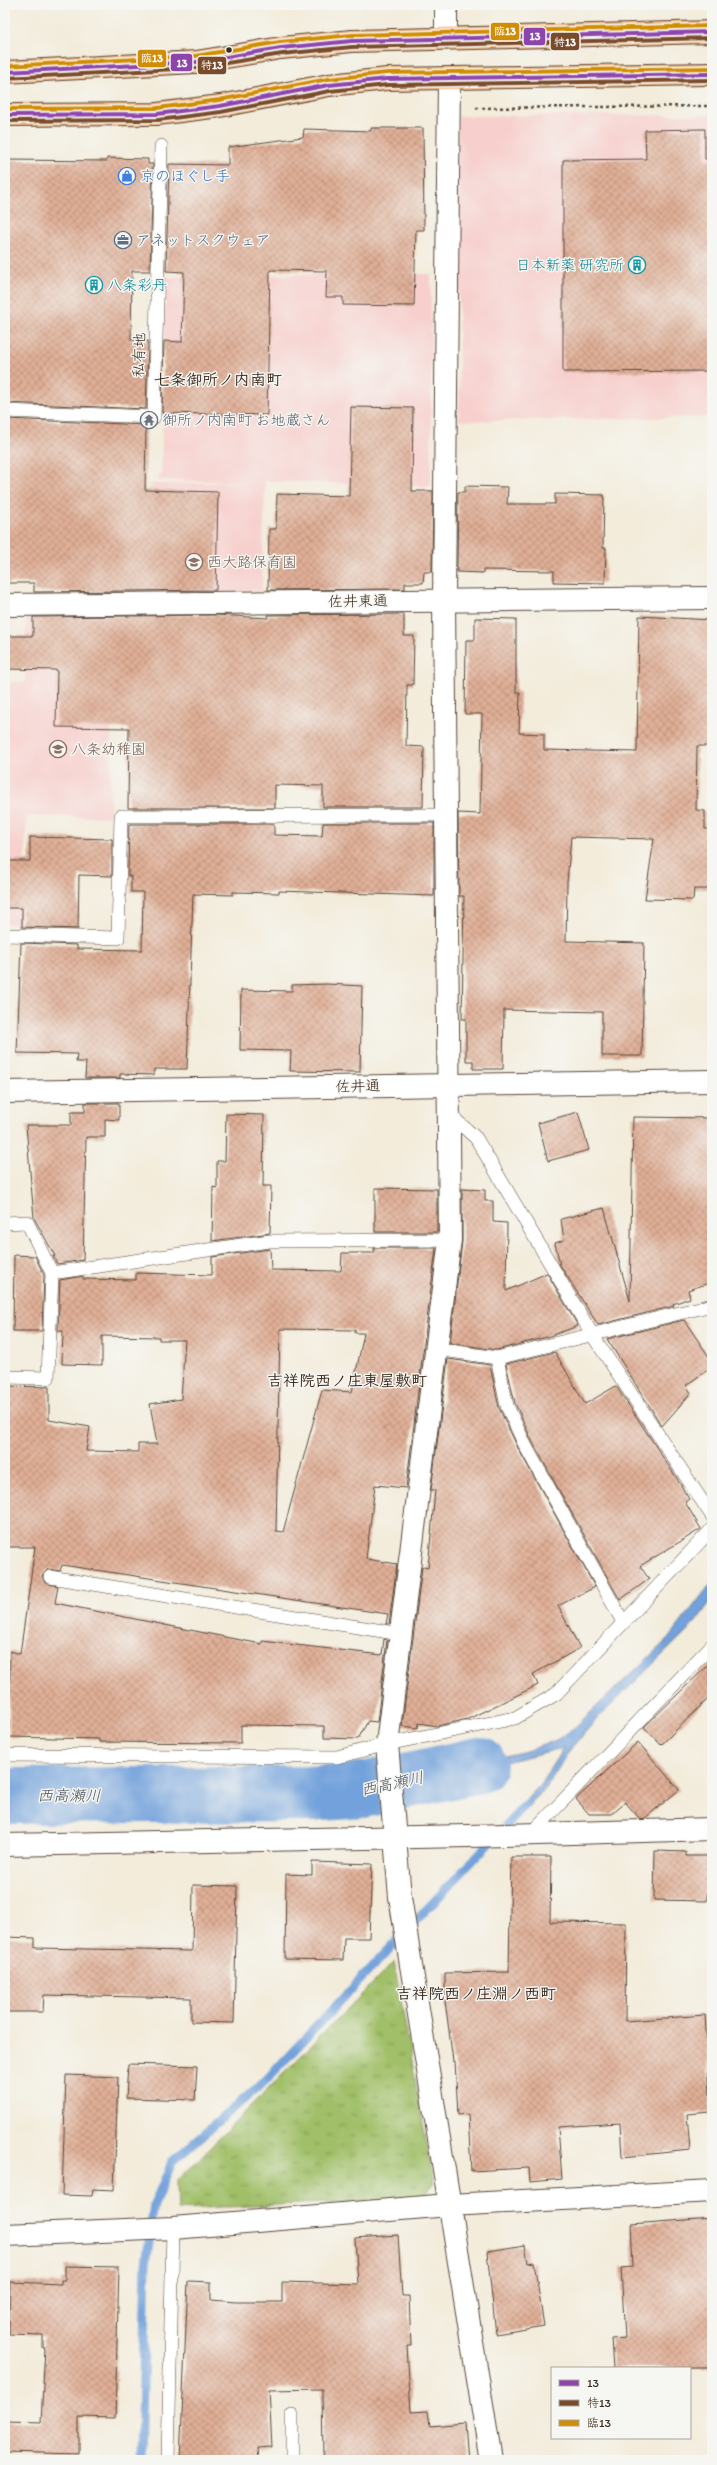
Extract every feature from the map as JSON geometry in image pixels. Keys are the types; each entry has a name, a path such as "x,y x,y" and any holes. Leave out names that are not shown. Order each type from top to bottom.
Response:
{"main road":[{"path":"5,72 196,62 281,48 352,41 446,37 712,32"},
{"path":"5,116 157,114 220,106 329,84 386,79 712,74"}],"street":[{"path":"446,5 446,37"},
{"path":"449,78 444,600 450,1240 387,1750 400,1897 491,2460"},
{"name":"佐井東通","path":"5,605 712,598"},
{"name":"佐井通","path":"5,1092 712,1081"},
{"path":"5,1845 393,1828 468,1836 712,1829"},
{"path":"5,2235 173,2228 449,2205 712,2192"}],"lane":[{"name":"私有地","path":"5,411 154,417 161,146"},
{"path":"5,935 118,938 121,816 446,815"},
{"path":"450,1114 476,1138 593,1336 712,1516"},
{"path":"5,1223 27,1222 52,1273 48,1378 5,1378"},
{"path":"52,1273 269,1241 450,1240"},
{"path":"436,1349 497,1358 593,1336 712,1305"},
{"path":"497,1358 507,1406 526,1447 623,1622"},
{"path":"5,1755 338,1757 387,1750 515,1718 556,1694 712,1529"},
{"path":"50,1577 401,1634"},
{"path":"524,1834 712,1645"},
{"path":"168,2460 173,2228"},
{"path":"292,2415 292,2460"}],"path":[{"path":"449,108 712,106"}],"shaded area":[{"path":"712,115 712,417 459,421 458,116"},
{"path":"431,274 431,486 265,481 262,591 126,594 126,532 147,533 149,484 261,482 158,480 161,472 166,277"},
{"name":"八条幼稚園","path":"26,614 112,615 110,817 27,816 21,924 5,923 5,682 25,682"}],"green space":[{"path":"394,1962 434,2184 420,2199 178,2209 177,2181"}],"water":[{"path":"712,1582 712,1600 695,1623 596,1720 572,1747 547,1786 521,1814 513,1814 540,1785 563,1748 402,1787 403,1780 530,1750 559,1739 576,1726 669,1638"}],"building":[{"path":"371,128 423,128 424,230 416,230 414,306 343,305 343,297 326,297 327,271 270,270 267,415 162,413 164,341 182,342 184,272 166,271 169,164 228,165 228,147 303,137 304,129 371,131"},
{"name":"日本新薬 研究所","path":"705,129 705,159 712,159 712,371 563,372 563,160 646,159 645,130"},
{"path":"107,158 148,159 148,164 153,164 150,271 132,271 131,340 148,341 146,409 5,403 5,160 107,161"},
{"path":"351,407 413,408 412,491 433,491 432,572 424,572 423,583 405,583 405,589 268,590 269,529 276,529 277,494 349,496"},
{"path":"5,419 146,425 145,490 218,492 216,590 34,592 34,583 5,583"},
{"path":"465,486 508,487 507,504 555,504 555,494 604,495 603,548 606,548 605,583 554,582 554,571 483,570 483,573 457,572 458,492 465,492"},
{"path":"404,614 404,636 414,636 413,685 407,685 406,746 424,747 423,807 323,807 323,786 275,785 275,808 128,808 129,728 56,727 57,670 5,669 5,636 33,636 33,617 215,615 268,618 268,615"},
{"path":"639,616 712,620 712,746 697,746 696,810 705,811 705,829 711,829 712,832 709,889 694,889 693,900 645,899 654,839 571,837 567,882 566,941 644,943 642,1056 602,1056 602,1012 504,1010 503,1069 473,1069 473,1061 466,1061 466,1019 462,1019 464,896 459,896 458,813 480,814 482,714 465,714 466,640 475,640 475,618 516,619 516,692 520,692 519,733 544,734 544,750 637,752"},
{"path":"323,823 434,823 434,896 279,891 279,893 233,892 233,895 193,894 187,1069 154,1069 154,1075 120,1074 120,1078 85,1078 86,1062 76,1062 77,1054 17,1053 21,943 77,945 77,949 142,950 143,892 131,892 131,876 128,876 129,824 274,824 274,835 322,836"},
{"path":"30,837 112,839 112,876 79,875 78,929 22,927 22,908 5,908 5,861 30,861"},
{"path":"327,984 362,986 360,1072 290,1071 291,1051 240,1050 241,990 292,991 292,985"},
{"path":"85,1103 119,1103 119,1120 105,1119 105,1137 86,1137 83,1260 57,1264 53,1256 55,1256 34,1218 26,1125 71,1125 71,1112 85,1112"},
{"path":"578,1112 589,1150 548,1161 538,1123"},
{"path":"226,1114 264,1115 263,1186 271,1186 270,1233 212,1241 213,1187 217,1188 217,1161 225,1161"},
{"path":"633,1117 712,1118 712,1282 688,1290 690,1298 673,1304 674,1306 598,1325 560,1265 555,1243 564,1240 561,1219 604,1208 630,1301"},
{"path":"375,1188 437,1189 437,1232 375,1232"},
{"path":"462,1189 485,1190 485,1201 493,1201 493,1222 507,1223 506,1291 547,1273 578,1326 547,1337 497,1350 450,1343 462,1241"},
{"path":"374,1248 436,1248 406,1488 375,1485 366,1559 397,1564 389,1624 386,1624 388,1614 62,1565 60,1571 48,1569 42,1576 45,1583 58,1586 55,1603 262,1644 262,1641 382,1655 384,1639 387,1640 377,1722 368,1721 358,1739 324,1738 324,1726 241,1725 241,1743 99,1742 99,1739 9,1737 10,1651 20,1654 35,1547 5,1547 5,1386 49,1387 49,1420 90,1427 86,1451 138,1452 138,1444 157,1444 150,1404 181,1399 185,1340 159,1340 159,1337 102,1336 102,1365 62,1364 63,1331 58,1331 60,1280 83,1276 83,1279 136,1280 136,1273 212,1275 212,1257 270,1249 271,1270 341,1271 342,1253 374,1253","holes":["280,1329 355,1330 355,1333 364,1333 352,1392 322,1390 283,1532 276,1531"]},
{"path":"14,1255 35,1256 44,1275 42,1331 13,1331"},
{"path":"684,1320 712,1361 712,1367 686,1385 691,1393 662,1426 607,1339"},
{"path":"555,1352 585,1404 616,1386 676,1477 689,1499 685,1502 701,1529 640,1566 649,1579 620,1600 533,1443 515,1403 506,1364"},
{"path":"448,1359 490,1365 499,1408 519,1450 595,1587 558,1606 580,1648 533,1674 538,1685 468,1719 437,1726 419,1723 418,1728 402,1726 422,1567 428,1568 435,1490 431,1490"},
{"path":"712,1661 712,1695 661,1745 644,1727"},
{"path":"638,1742 679,1790 645,1818 640,1819 625,1802 611,1814 589,1814 576,1799"},
{"path":"655,1851 686,1852 686,1856 711,1856 711,1884 708,1884 707,1901 654,1900"},
{"path":"511,1857 551,1857 550,1922 626,1923 625,2021 705,2015 711,2112 687,2114 690,2150 622,2157 620,2123 558,2127 562,2179 530,2182 529,2168 471,2171 468,2114 458,2115 455,2061 453,2061 445,2001 445,1973 509,1972"},
{"path":"312,1862 372,1864 369,1938 344,1938 343,1960 285,1959 286,1874 312,1875"},
{"path":"193,1885 237,1886 234,2023 191,2022 191,1998 44,1995 43,2012 5,2012 5,1937 35,1938 35,1948 192,1951"},
{"path":"128,2064 197,2066 195,2100 126,2098"},
{"path":"66,2075 118,2077 114,2190 93,2189 92,2196 62,2195"},
{"path":"712,2218 712,2368 613,2367 611,2339 625,2338 621,2268 633,2267 631,2224"},
{"path":"398,2235 402,2296 409,2296 411,2346 407,2346 411,2412 428,2411 430,2426 465,2423 468,2460 323,2460 322,2389 269,2390 272,2447 257,2448 258,2460 180,2460 188,2281 211,2282 211,2300 236,2302 282,2302 282,2282 358,2284 355,2238"},
{"path":"525,2245 528,2263 534,2262 544,2326 496,2334 487,2251"},
{"path":"65,2266 119,2267 115,2418 79,2417 79,2454 5,2452 5,2422 41,2423 45,2348 43,2348 43,2335 9,2334 10,2282 61,2284 61,2280 65,2280"}],"waterway":[{"name":"西高瀬川","path":"5,1796 309,1794 363,1790 479,1765"},
{"path":"141,2460 146,2264 154,2205 172,2162 266,2080 525,1805"}],"transit line":[{"name":"臨13","path":"5,66 195,56 280,42 352,35 712,26"},
{"name":"13","path":"5,72 196,62 281,48 352,41 712,32"},
{"name":"特13","path":"5,78 196,68 282,54 352,47 712,38"},
{"name":"臨13","path":"5,109 157,108 219,100 328,79 387,73 712,68"},
{"name":"13","path":"5,115 157,114 220,106 329,85 387,79 712,74"},
{"name":"特13","path":"5,121 158,120 221,112 330,91 387,85 712,80"}],"place":[{"name":"京のほぐし手","path":"127,176"},
{"name":"アネットスクウェア","path":"123,240"},
{"name":"日本新薬 研究所","path":"637,265"},
{"name":"八条彩丹","path":"94,285"},
{"name":"御所ノ内南町 お地蔵さん","path":"149,420"},
{"name":"西大路保育園","path":"194,562"},
{"name":"八条幼稚園","path":"58,749"}],"district":[{"name":"七条御所ノ内南町","path":"218,379"},
{"name":"吉祥院西ノ庄東屋敷町","path":"347,1380"},
{"name":"吉祥院西ノ庄淵ノ西町","path":"476,1993"}]}
